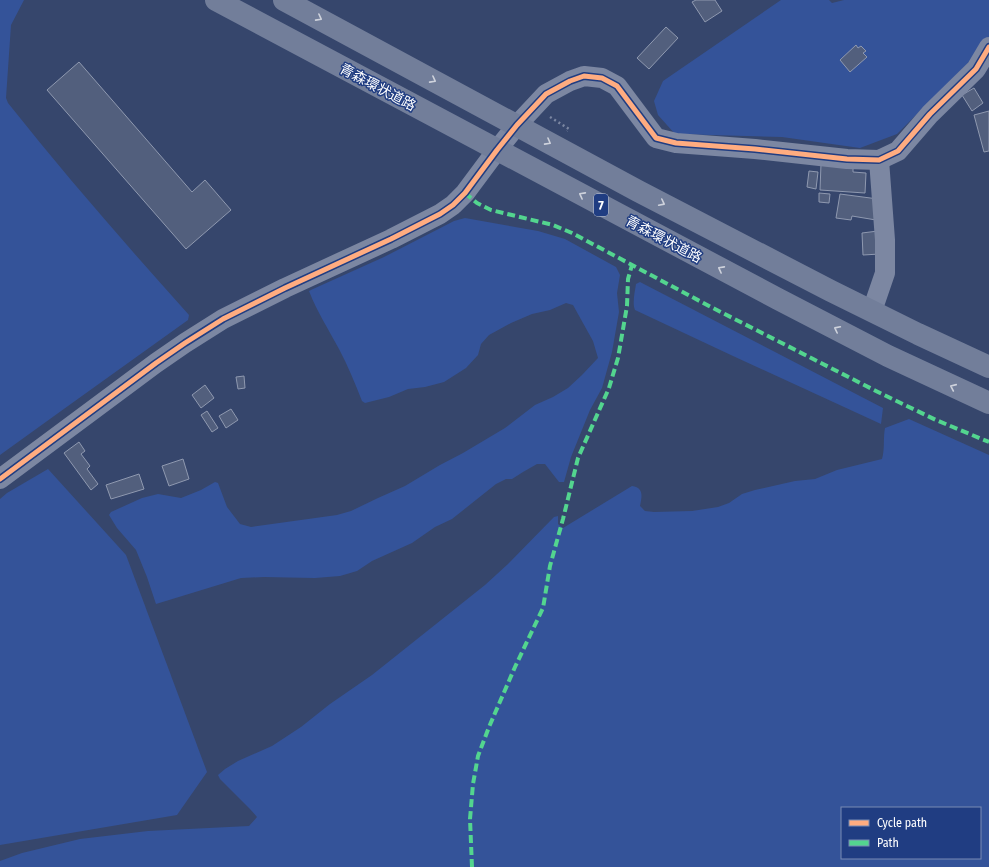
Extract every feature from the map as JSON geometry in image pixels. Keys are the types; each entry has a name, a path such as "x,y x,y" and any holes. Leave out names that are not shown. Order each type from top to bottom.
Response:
{"highway":[{"name":"青森環状道路","path":"216,0 888,356 989,403"},
{"name":"7","path":"284,0 638,191 872,311 989,367"}],"street":[{"path":"0,479 156,362 210,327 250,305 440,214 453,205 465,193 517,125 546,94 570,81 584,76 602,78 617,86 656,138 676,143 755,149 847,159 879,160 898,151 930,114 976,69 989,47"},
{"path":"872,311 885,273 885,240 879,160"}],"shaded area":[{"path":"0,0 24,0 11,25 6,98 8,103 97,210 189,315 188,320 0,455"},
{"path":"781,0 829,0 832,3 844,0 989,0 989,37 971,60 897,134 860,148 782,137 675,134 658,115 654,101 663,81"},
{"path":"465,218 538,231 565,239 616,267 620,275 617,293 619,312 612,352 602,388 590,410 571,457 564,482 559,482 545,464 537,464 512,479 506,479 496,484 452,519 435,527 412,543 372,561 357,571 340,576 315,578 241,578 156,604 136,550 117,528 109,515 111,512 142,498 158,494 181,498 201,490 215,482 218,483 227,507 240,524 251,527 337,515 351,511 405,486 505,428 535,405 568,388 598,358 593,341 573,305 566,303 550,310 532,314 489,335 481,344 478,355 466,368 444,382 425,387 408,389 389,397 365,403 362,401 339,349 319,314 309,291 384,257 454,221"},
{"path":"640,282 883,408 881,424 635,310 634,301 636,284"},
{"path":"909,419 989,455 989,867 0,867 0,861 22,853 80,839 148,831 249,826 257,817 220,779 218,775 238,761 272,746 301,727 330,704 372,675 485,585 554,517 558,516 558,524 563,528 632,486 639,489 642,496 640,506 645,511 692,511 718,507 729,503 742,494 755,490 795,481 815,479 837,470 882,459 885,428"},
{"path":"48,469 126,555 207,772 177,815 0,845 0,499 7,493"}],"building":[{"path":"696,0 715,0 722,11 705,22 692,2"},
{"path":"666,27 678,38 649,69 637,58"},
{"path":"856,45 858,48 861,46 866,51 863,53 867,57 850,72 840,60"},
{"path":"79,62 192,192 205,180 231,210 186,249 47,90"},
{"path":"974,88 983,103 972,111 962,95"},
{"path":"989,111 989,151 984,152 974,115"},
{"path":"821,164 853,166 853,172 866,173 865,193 820,190"},
{"path":"809,171 818,172 816,189 807,187"},
{"path":"819,193 830,194 829,203 819,202"},
{"path":"840,194 878,199 876,220 852,216 851,220 836,218"},
{"path":"878,231 880,254 863,255 862,233"},
{"path":"244,376 245,388 238,389 236,377"},
{"path":"205,385 214,398 201,408 192,395"},
{"path":"231,409 238,420 226,428 219,416"},
{"path":"207,411 218,428 212,432 201,415"},
{"path":"79,442 85,451 81,454 90,466 87,469 98,484 91,490 64,453"},
{"path":"183,459 189,479 169,486 162,466"},
{"path":"139,474 144,489 111,499 106,485"}],"marked path":[{"path":"465,193 477,203 491,210 553,225 572,233 709,306 878,392 936,420 989,442"},
{"path":"472,867 470,819 473,784 478,756 515,667 543,608 550,566 578,458 609,388 618,358 627,306 628,279 632,265"}],"cycle path":[{"path":"0,479 156,363 223,319 285,288 391,239 440,214 453,205 465,193 517,125 546,94 570,81 584,76 602,78 617,86 656,138 676,143 755,149 847,159 879,160 898,151 930,114 976,69 989,47"}]}
